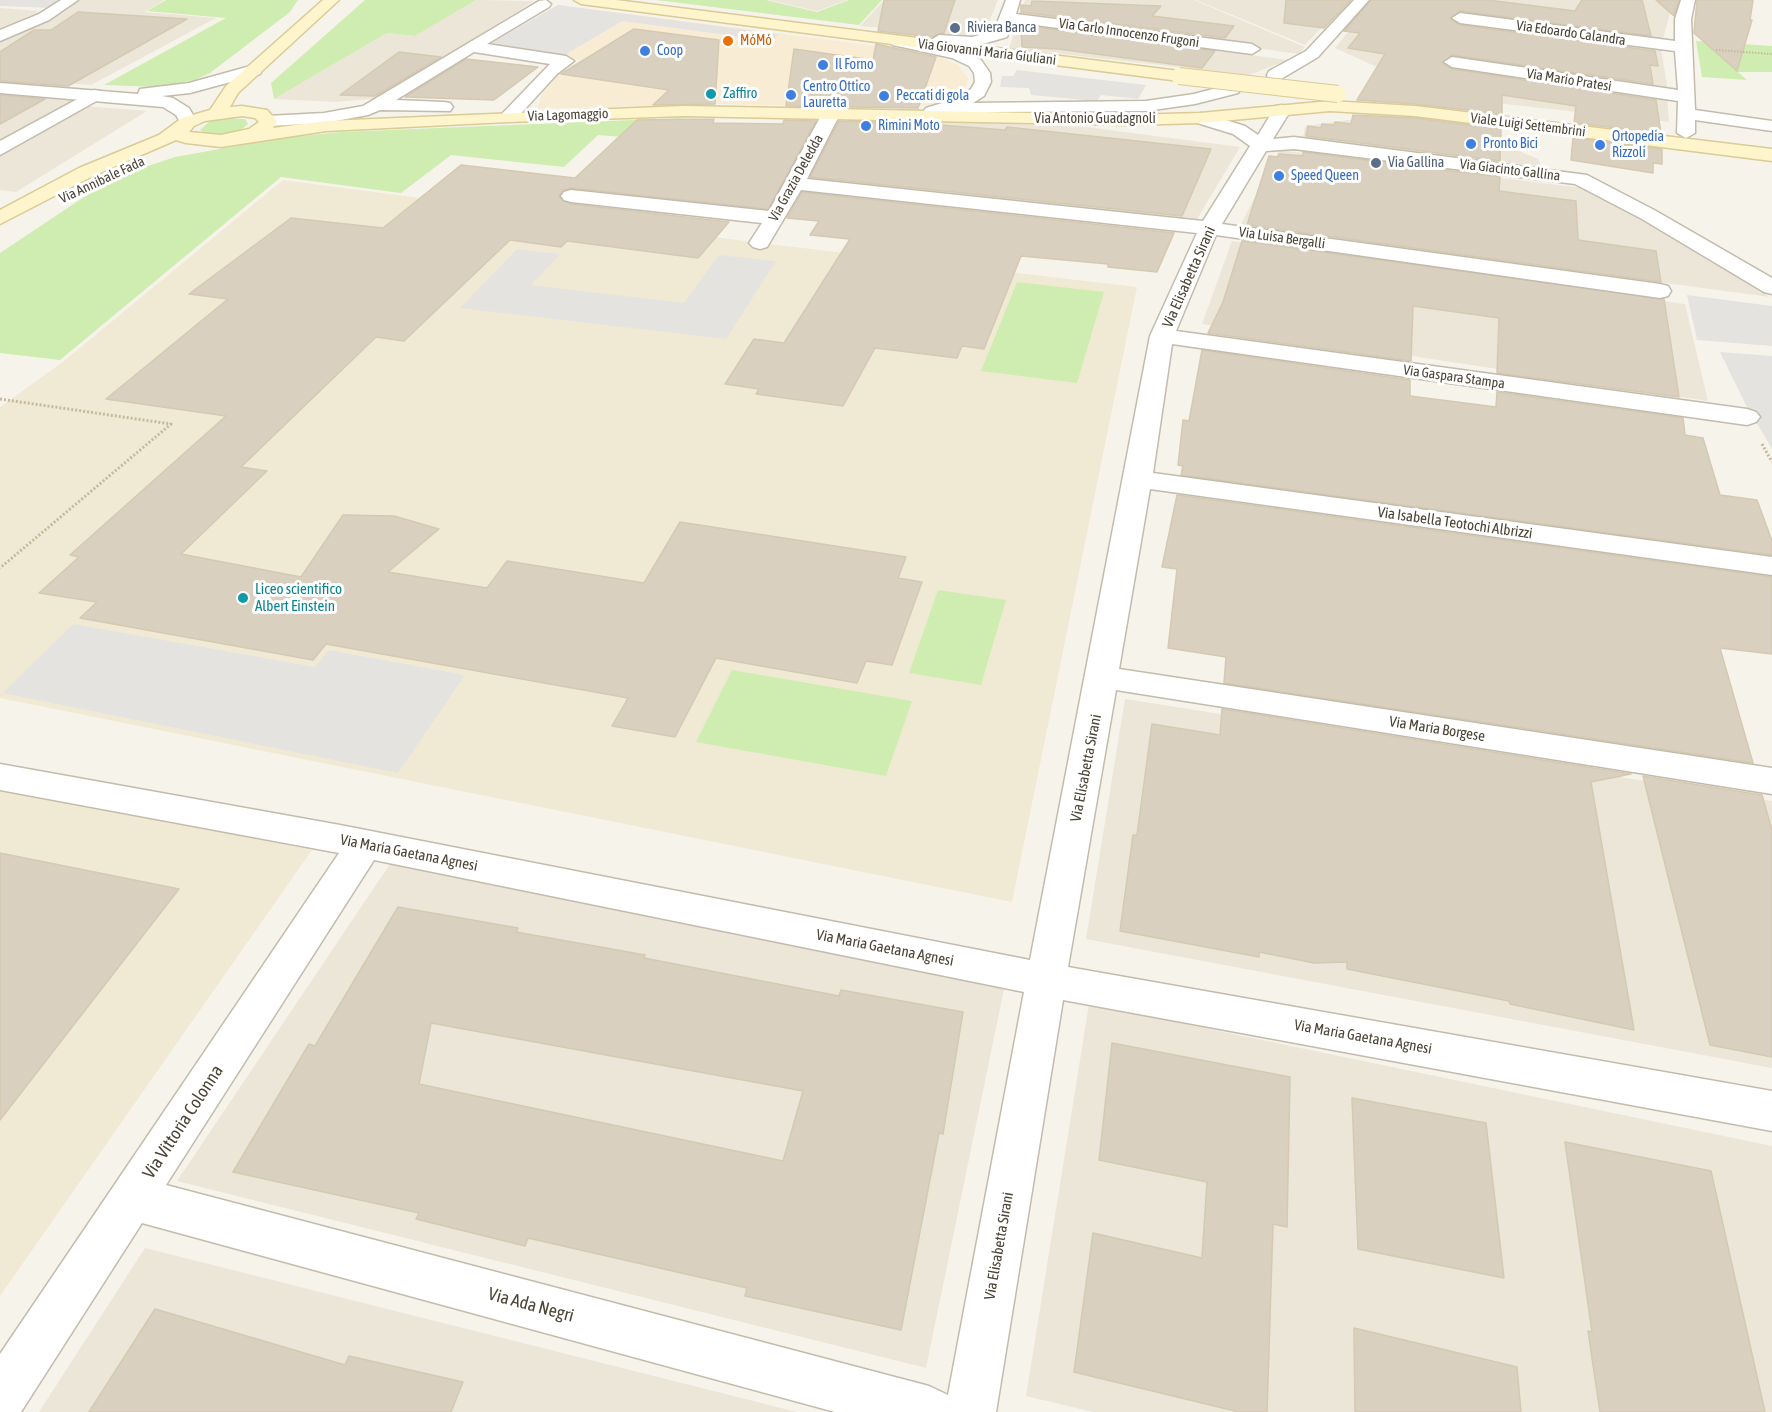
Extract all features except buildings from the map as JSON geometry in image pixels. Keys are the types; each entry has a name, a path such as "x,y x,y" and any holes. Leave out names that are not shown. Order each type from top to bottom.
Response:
{"main road":[{"path":"217,112 232,90 332,0"},
{"path":"185,125 180,134 186,138 221,141 255,133 265,127 262,117 247,100 251,89 351,0"},
{"name":"Via Giovanni Maria Giuliani","path":"581,0 638,4 871,37 1179,76 1393,100"},
{"name":"Viale Luigi Settembrini","path":"1393,100 1772,143"},
{"name":"Viale Luigi Settembrini","path":"1282,110 1330,106 1415,111 1772,155"},
{"name":"Via Antonio Guadagnoli","path":"908,113 1107,120 1200,118 1282,110"},
{"name":"Via Lagomaggio","path":"221,141 326,126 508,117 684,111 908,113"},
{"name":"Via Annibale Fada","path":"0,218 86,171 140,151 185,125 217,112 262,117"},
{"name":"Via Annibale Fada","path":"0,236 54,202 96,180 156,156 221,141"}],"street":[{"path":"0,36 44,17 71,0"},
{"path":"871,37 896,35 951,42 983,40 1001,34 1013,0"},
{"path":"1275,75 1312,54 1362,0"},
{"path":"1686,133 1683,19 1688,0"},
{"path":"262,117 350,115 379,105 544,4"},
{"name":"Via Carlo Innocenzo Frugoni","path":"1006,17 1252,49"},
{"name":"Via Edoardo Calandra","path":"1460,18 1683,47"},
{"path":"871,37 946,51 975,63 982,73 983,82 978,92 964,102 932,112 908,113"},
{"path":"471,47 566,61 551,70 508,117"},
{"name":"Via Mario Pratesi","path":"1452,62 1687,106 1772,126"},
{"path":"0,149 98,96 190,88 254,70"},
{"path":"0,88 167,102 183,112 185,125"},
{"name":"Via Antonio Guadagnoli","path":"932,112 993,107 1146,106 1195,99 1232,89"},
{"path":"379,105 444,107"},
{"name":"Via Elisabetta Sirani","path":"970,1412 1046,980 1103,677 1162,336 1209,228 1262,146 1282,110"},
{"name":"Via Grazia Deledda","path":"760,243 795,184 832,112"},
{"path":"1200,118 1239,130 1262,146"},
{"name":"Via Giacinto Gallina","path":"1262,146 1294,143 1580,179 1772,287"},
{"name":"Via Luisa Bergalli","path":"795,184 1209,228 1660,291"},
{"path":"571,196 775,218"},
{"name":"Via Gaspara Stampa","path":"1162,336 1747,417"},
{"name":"Via Isabella Teotochi Albrizzi","path":"1138,479 1772,566"},
{"name":"Via Maria Borgese","path":"1103,677 1772,781"},
{"name":"Via Maria Gaetana Agnesi","path":"0,777 365,844 1046,980 1772,1111"},
{"name":"Via Vittoria Colonna","path":"0,1399 365,844"},
{"name":"Via Ada Negri","path":"133,1198 929,1412"}],"path":[{"path":"1683,47 1772,54"},
{"path":"0,399 171,424 0,568"}],"shaded area":[{"path":"0,0 64,0 51,8 0,6"},
{"path":"75,0 164,0 145,12 216,18 91,85 0,78 0,42"},
{"path":"476,0 534,1 379,98 337,102 274,99 387,33 415,36"},
{"path":"769,0 847,0 817,11"},
{"path":"884,0 998,0 985,31 974,36 860,26"},
{"path":"1025,0 1194,0 1305,47 1299,54 1019,15"},
{"path":"1196,0 1348,0 1305,45"},
{"path":"1374,0 1674,0 1662,42 1452,14 1450,19 1661,49 1668,91 1439,57 1438,64 1667,98 1669,122 1586,110 1586,113 1443,97 1335,48"},
{"path":"558,5 931,53 958,65 968,78 967,85 960,97 946,103 906,108 717,104 537,109 544,87 558,73 581,60 517,50 524,26"},
{"path":"558,5 779,34 772,41 622,21 563,56 486,46"},
{"path":"0,8 39,11 0,30"},
{"path":"1017,25 1288,60 1249,75 1009,48"},
{"path":"1017,70 1146,85 1138,99 1101,95 1097,101 1031,95 1029,88 1000,87 1002,76 1013,76"},
{"path":"0,91 83,97 0,144"},
{"path":"85,106 147,111 16,192 0,190 0,155"},
{"path":"851,117 1086,127 1240,147 1196,221 814,181"},
{"path":"1348,120 1485,137 1538,159 1543,168 1303,140 1305,126"},
{"path":"1279,150 1590,189 1770,297 1240,226"},
{"path":"283,180 760,243 1137,287 1012,902 0,698 0,407 64,361"},
{"path":"1232,241 1685,304 1708,401 1202,324"},
{"path":"517,249 560,254 531,285 684,303 719,255 776,261 726,339 460,308"},
{"path":"1687,295 1772,306 1772,346 1697,340"},
{"path":"1720,352 1772,356 1772,449 1745,403"},
{"path":"73,624 315,667 329,650 465,675 398,773 3,693"},
{"path":"1125,699 1772,801 1772,1068 1086,939"},
{"path":"0,789 312,850 0,1296"},
{"path":"390,864 1005,984 926,1368 177,1181"},
{"path":"1089,1004 1772,1146 1772,1412 1093,1412 1026,1396"},
{"path":"145,1248 797,1412 39,1412"}],"green space":[{"path":"166,0 298,0 290,12 210,73 195,80 156,87 104,85 226,18 147,11"},
{"path":"365,0 476,0 415,36 387,33 274,99 271,83"},
{"path":"656,0 766,0 817,12 849,0 882,0 859,25"},
{"path":"1696,41 1772,46 1772,72 1738,72 1747,80 1702,77"},
{"path":"224,118 245,119 248,124 241,130 219,135 206,134 200,130 209,122"},
{"path":"682,118 660,140 598,135 564,167 451,155 401,193 281,177 60,360 0,353 0,253 93,191 130,172 175,157 282,138 341,132"},
{"path":"1017,282 1104,292 1077,383 981,371"},
{"path":"938,590 1006,600 981,685 909,673"},
{"path":"732,670 912,701 886,776 696,742"}],"place":[{"name":"Riviera Banca","path":"955,28"},
{"name":"MóMó","path":"728,41"},
{"name":"Coop","path":"645,51"},
{"name":"Il Forno","path":"823,65"},
{"name":"Zaffiro","path":"711,94"},
{"name":"Centro Ottico Lauretta","path":"791,95"},
{"name":"Peccati di gola","path":"884,96"},
{"name":"Rimini Moto","path":"866,126"},
{"name":"Pronto Bici","path":"1471,144"},
{"name":"Ortopedia Rizzoli","path":"1600,145"},
{"name":"Via Gallina","path":"1376,163"},
{"name":"Speed Queen","path":"1279,176"},
{"name":"Liceo scientifico Albert Einstein","path":"243,598"}]}
